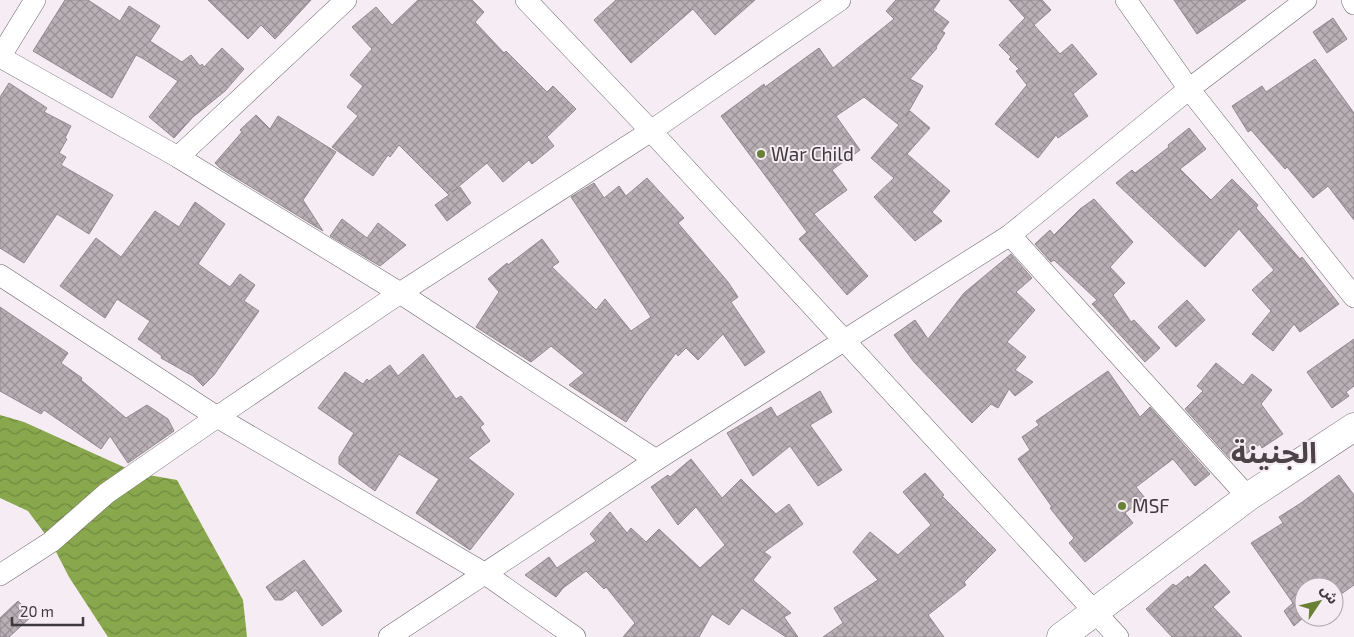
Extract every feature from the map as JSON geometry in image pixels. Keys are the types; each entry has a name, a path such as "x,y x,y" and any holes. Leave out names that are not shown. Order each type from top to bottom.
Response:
{"street":[{"path":"35,0 0,57 178,157 400,293 656,460"},
{"path":"178,157 346,0"},
{"path":"526,0 651,131 1118,637"},
{"path":"0,575 51,542 107,493 217,417 400,293 651,131 840,0"},
{"path":"1126,0 1189,89 1354,298"},
{"path":"389,637 656,460 1010,235 1189,89 1306,0"},
{"path":"1352,0 1354,4"},
{"path":"1010,235 1248,497"},
{"path":"0,275 217,417 484,573 575,637"},
{"path":"1061,637 1248,497 1354,427"}],"water":[{"path":"0,415 24,422 137,473 177,480 243,600 247,637 108,637 69,577 51,542 28,511 0,498"}],"building":[{"path":"65,0 88,0 120,21 129,6 160,26 150,41 182,62 191,55 200,66 202,64 204,67 222,48 244,69 225,91 193,117 174,138 149,117 178,81 142,58 136,55 112,98 33,51"},
{"path":"208,0 311,0 275,39 261,25 248,39"},
{"path":"418,0 472,0 484,12 475,22 504,53 506,51 547,92 553,86 576,109 547,137 554,146 532,164 529,160 503,182 487,163 452,192 460,187 471,203 447,221 435,205 449,195 399,145 390,157 388,155 373,176 332,147 358,116 347,107 363,86 350,75 372,49 352,27 376,7 392,25"},
{"path":"616,0 755,0 715,35 693,9 631,63 594,20"},
{"path":"896,0 940,0 933,10 949,22 942,31 945,33 937,48 910,79 923,86 906,116 910,111 930,128 907,154 950,191 932,212 942,221 915,241 874,197 894,178 871,158 899,125 864,97 836,116 860,150 832,170 847,190 814,214 868,276 847,295 799,239 807,232 721,116 764,84 765,87 819,48 833,68 894,19 886,11"},
{"path":"1009,0 1042,0 1051,10 1034,25 1060,54 1072,44 1097,74 1073,94 1088,116 1058,138 1056,135 1038,158 995,124 1027,85 1016,71 1019,69 1009,59 1011,57 999,45 1025,18"},
{"path":"1174,0 1246,0 1197,34"},
{"path":"1333,18 1347,39 1327,53 1313,32"},
{"path":"1315,59 1354,113 1354,220 1328,186 1313,198 1287,167 1285,169 1251,130 1248,132 1232,106 1262,86 1266,92"},
{"path":"9,83 47,108 44,112 71,126 65,138 67,139 59,153 66,157 61,165 113,195 89,234 57,214 24,263 0,248 0,97"},
{"path":"256,115 270,129 278,116 336,152 303,200 323,231 220,168 215,163 242,132 240,130"},
{"path":"1189,128 1206,149 1180,169 1211,200 1232,179 1258,205 1256,208 1300,259 1302,257 1339,304 1300,332 1294,324 1273,351 1252,334 1271,311 1252,290 1274,270 1239,229 1205,267 1116,183 1132,170 1135,173 1169,147 1168,145"},
{"path":"647,178 684,218 678,223 728,282 738,297 731,302 765,352 745,366 723,334 698,360 686,348 678,356 676,353 626,422 569,385 584,373 551,346 531,362 476,327 499,292 488,279 507,263 508,265 542,239 559,262 552,267 596,310 605,299 631,331 651,317 571,197 594,183 604,198 619,186 626,196"},
{"path":"1094,199 1133,242 1110,267 1125,283 1113,295 1131,322 1134,320 1160,348 1145,362 1092,304 1097,300 1054,260 1051,262 1035,244 1050,230 1054,235 1080,209"},
{"path":"195,202 225,224 198,264 230,287 240,274 255,285 244,301 259,311 214,375 203,386 193,376 161,358 162,356 138,339 150,321 117,299 105,318 60,286 96,238 121,257 155,211 179,227"},
{"path":"342,219 367,238 378,223 406,245 380,266 330,236"},
{"path":"1011,254 1032,278 1016,292 1035,310 1007,342 1026,357 1015,370 1033,382 1015,396 1009,389 998,408 991,404 972,423 914,362 894,335 915,320 928,339 964,293"},
{"path":"1187,300 1205,320 1176,347 1158,327"},
{"path":"0,307 68,353 61,363 82,378 81,380 126,418 147,405 168,419 174,431 128,463 110,436 101,449 44,410 41,414 0,391"},
{"path":"1354,339 1354,386 1346,392 1349,396 1332,408 1307,372"},
{"path":"423,354 456,399 461,396 484,424 480,427 490,441 468,458 514,494 470,550 416,513 439,479 399,454 375,491 339,464 339,457 354,433 318,408 345,372 363,384 367,379 369,381 390,365 398,376"},
{"path":"1216,363 1243,385 1252,374 1272,390 1261,404 1283,434 1262,448 1260,444 1236,461 1233,456 1230,459 1185,409 1203,391 1197,386"},
{"path":"1108,371 1140,417 1150,407 1210,474 1195,486 1173,459 1136,487 1145,498 1125,513 1133,523 1085,562 1069,543 1074,538 1050,508 1052,507 1018,459 1030,450 1022,437 1039,425 1036,421"},
{"path":"820,391 832,412 810,425 842,470 818,486 790,446 753,476 727,433 771,407 777,417"},
{"path":"691,459 722,498 741,479 776,514 789,504 803,524 764,552 771,557 753,580 791,613 784,617 798,637 786,637 742,608 729,625 712,614 699,637 623,637 635,623 606,587 604,589 586,571 563,588 556,597 525,575 549,557 557,568 596,541 590,534 610,512 627,533 631,528 646,542 659,529 700,568 725,545 696,507 678,525 651,487 668,475 670,477"},
{"path":"925,473 944,495 942,496 996,550 964,582 966,585 928,615 944,637 823,637 843,623 834,608 878,580 853,552 870,532 898,555 931,525 903,492"},
{"path":"1339,475 1354,495 1354,585 1344,592 1344,577 1294,577 1294,626 1284,611 1293,603 1251,543 1283,523 1279,517"},
{"path":"304,560 342,611 322,626 296,590 282,600 275,600 266,587"},
{"path":"1205,564 1230,592 1213,607 1242,637 1172,637 1146,609 1173,584 1176,586 1188,576 1189,578"},
{"path":"18,601 32,616 9,637 0,637 0,618"}],"place":[{"name":"War Child","path":"761,154"},
{"name":"MSF","path":"1122,506"}],"district":[{"name":"الجنينة","path":"1274,453"}]}
